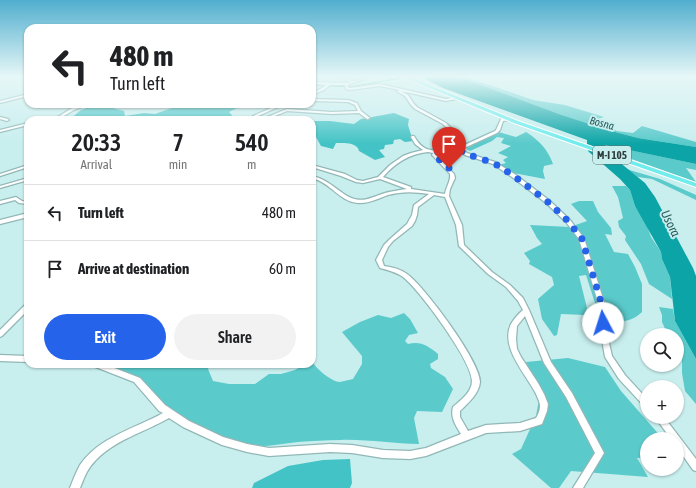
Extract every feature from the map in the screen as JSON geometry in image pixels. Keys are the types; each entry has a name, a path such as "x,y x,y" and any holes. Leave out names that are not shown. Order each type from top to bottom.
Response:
{"main road":[{"name":"M-I 105","path":"457,99 532,128 693,184"},
{"path":"496,114 502,122"}],"street":[{"path":"0,102 13,99"},
{"path":"410,99 414,108 445,124 456,141 456,149"},
{"path":"441,99 446,100 452,99"},
{"path":"316,100 348,101 356,104 360,112 368,118"},
{"path":"62,116 76,108"},
{"path":"255,116 274,108"},
{"path":"272,116 287,110 332,113 360,112"},
{"path":"0,118 7,120"},
{"path":"380,178 385,171 398,160 416,152 425,150 436,152 456,149 496,132 502,122 509,119"},
{"path":"0,132 24,125"},
{"path":"413,137 416,143 425,150"},
{"path":"456,149 466,154 494,163 514,176 548,202 568,221 582,239 601,302 604,334 609,357 622,377 640,396"},
{"path":"436,152 434,155 449,168 452,174 453,178 448,189 447,196 459,225 461,245 490,273 508,286 521,300 548,363 569,395 600,453 578,488"},
{"path":"0,175 24,167"},
{"path":"316,167 343,175 356,181 363,182 380,178 405,186 409,188 409,190"},
{"path":"316,178 323,179 345,197 355,202 409,190 447,196"},
{"path":"0,187 24,180"},
{"path":"433,193 416,206 415,217 412,224 385,247 379,260 382,267 402,273 413,282 448,326 472,368 476,378 474,392 456,410 456,417 466,436"},
{"path":"0,203 16,198 20,202 24,202"},
{"path":"0,222 24,216"},
{"path":"0,334 24,310"},
{"path":"106,368 137,380 162,408 186,424 222,441 269,452 330,448 352,449 383,454 410,455 426,452 486,429 520,427 539,421 543,413 544,405 526,370 516,358 513,341 513,327 526,310"},
{"path":"0,358 24,359"},
{"path":"75,488 84,468 94,455 106,446 170,413"},
{"path":"664,424 671,432"},
{"path":"684,450 696,467"}],"shaded area":[{"path":"473,99 518,99 608,130 638,138 696,147 696,164 605,145 618,161 645,183 655,197 693,268 696,276 696,359 684,337 684,328 679,328 675,321 670,277 662,259 661,252 635,206 630,190 587,149 587,140"},
{"path":"518,99 529,99 565,105 604,117 595,120 617,131 633,133 642,126 696,142 696,147 638,138 559,114"},
{"path":"86,108 112,108 124,111 125,116 74,116"},
{"path":"172,108 237,108 229,112 232,115 125,116 144,113 155,114"},
{"path":"394,113 409,119 408,125 413,141 405,142 400,139 394,140 393,144 385,145 384,149 379,150 385,157 375,160 348,143 336,143 333,149 321,146 316,137 316,121 354,124 361,119"},
{"path":"495,131 516,137 526,132 535,138 546,150 553,164 544,166 543,171 545,179 508,172 499,165 506,163 503,160 508,157 498,153 511,146 501,143 504,138 497,137 492,141 470,151 466,149 490,136"},
{"path":"615,147 696,164 696,170 686,168 696,182 620,155 614,150"},
{"path":"626,169 660,179 696,195 696,200 652,179 638,177"},
{"path":"612,186 626,186 630,190 635,206 646,223 651,237 661,252 662,259 670,277 672,299 649,284 641,264 625,240 626,236 619,227 618,221 623,218 618,197"},
{"path":"579,201 593,201 598,212 611,228 612,235 605,234 614,252 628,254 642,284 642,312 632,319 616,322 599,322 595,303 586,275 579,276 587,308 585,315 561,314 557,335 554,336 542,319 538,299 554,285 552,277 529,264 530,261 524,253 542,244 530,225 570,227 587,221 571,204"},
{"path":"659,307 673,309 675,321 679,328 665,328 662,322 662,315"},
{"path":"404,313 410,319 418,333 409,335 405,341 408,344 417,343 424,345 438,354 438,359 430,364 431,368 445,377 453,389 442,412 417,411 414,418 419,444 330,440 270,446 241,444 225,439 192,423 158,401 114,368 209,368 213,381 229,384 255,384 269,374 281,374 298,368 316,368 316,366 333,380 340,382 353,379 362,364 362,356 342,332 360,322 378,315 391,318"},
{"path":"684,337 696,359 696,404 685,391 682,373 684,372"},
{"path":"568,358 605,367 621,391 640,413 640,424 650,424 657,432 640,432 640,458 637,458 640,463 640,476 648,477 571,471 559,488 551,488 512,454 521,449 536,416 539,400 538,387 526,362"},
{"path":"350,459 352,483 350,488 252,488 254,483 288,466 323,460"}],"route":[{"path":"449,168 434,155 436,152 459,149 461,152 466,154 494,163 548,202 568,221 582,239 591,274 601,302 603,323"}],"water label":[{"name":"Bosna","path":"602,123"},
{"name":"Usora","path":"671,223"}]}
